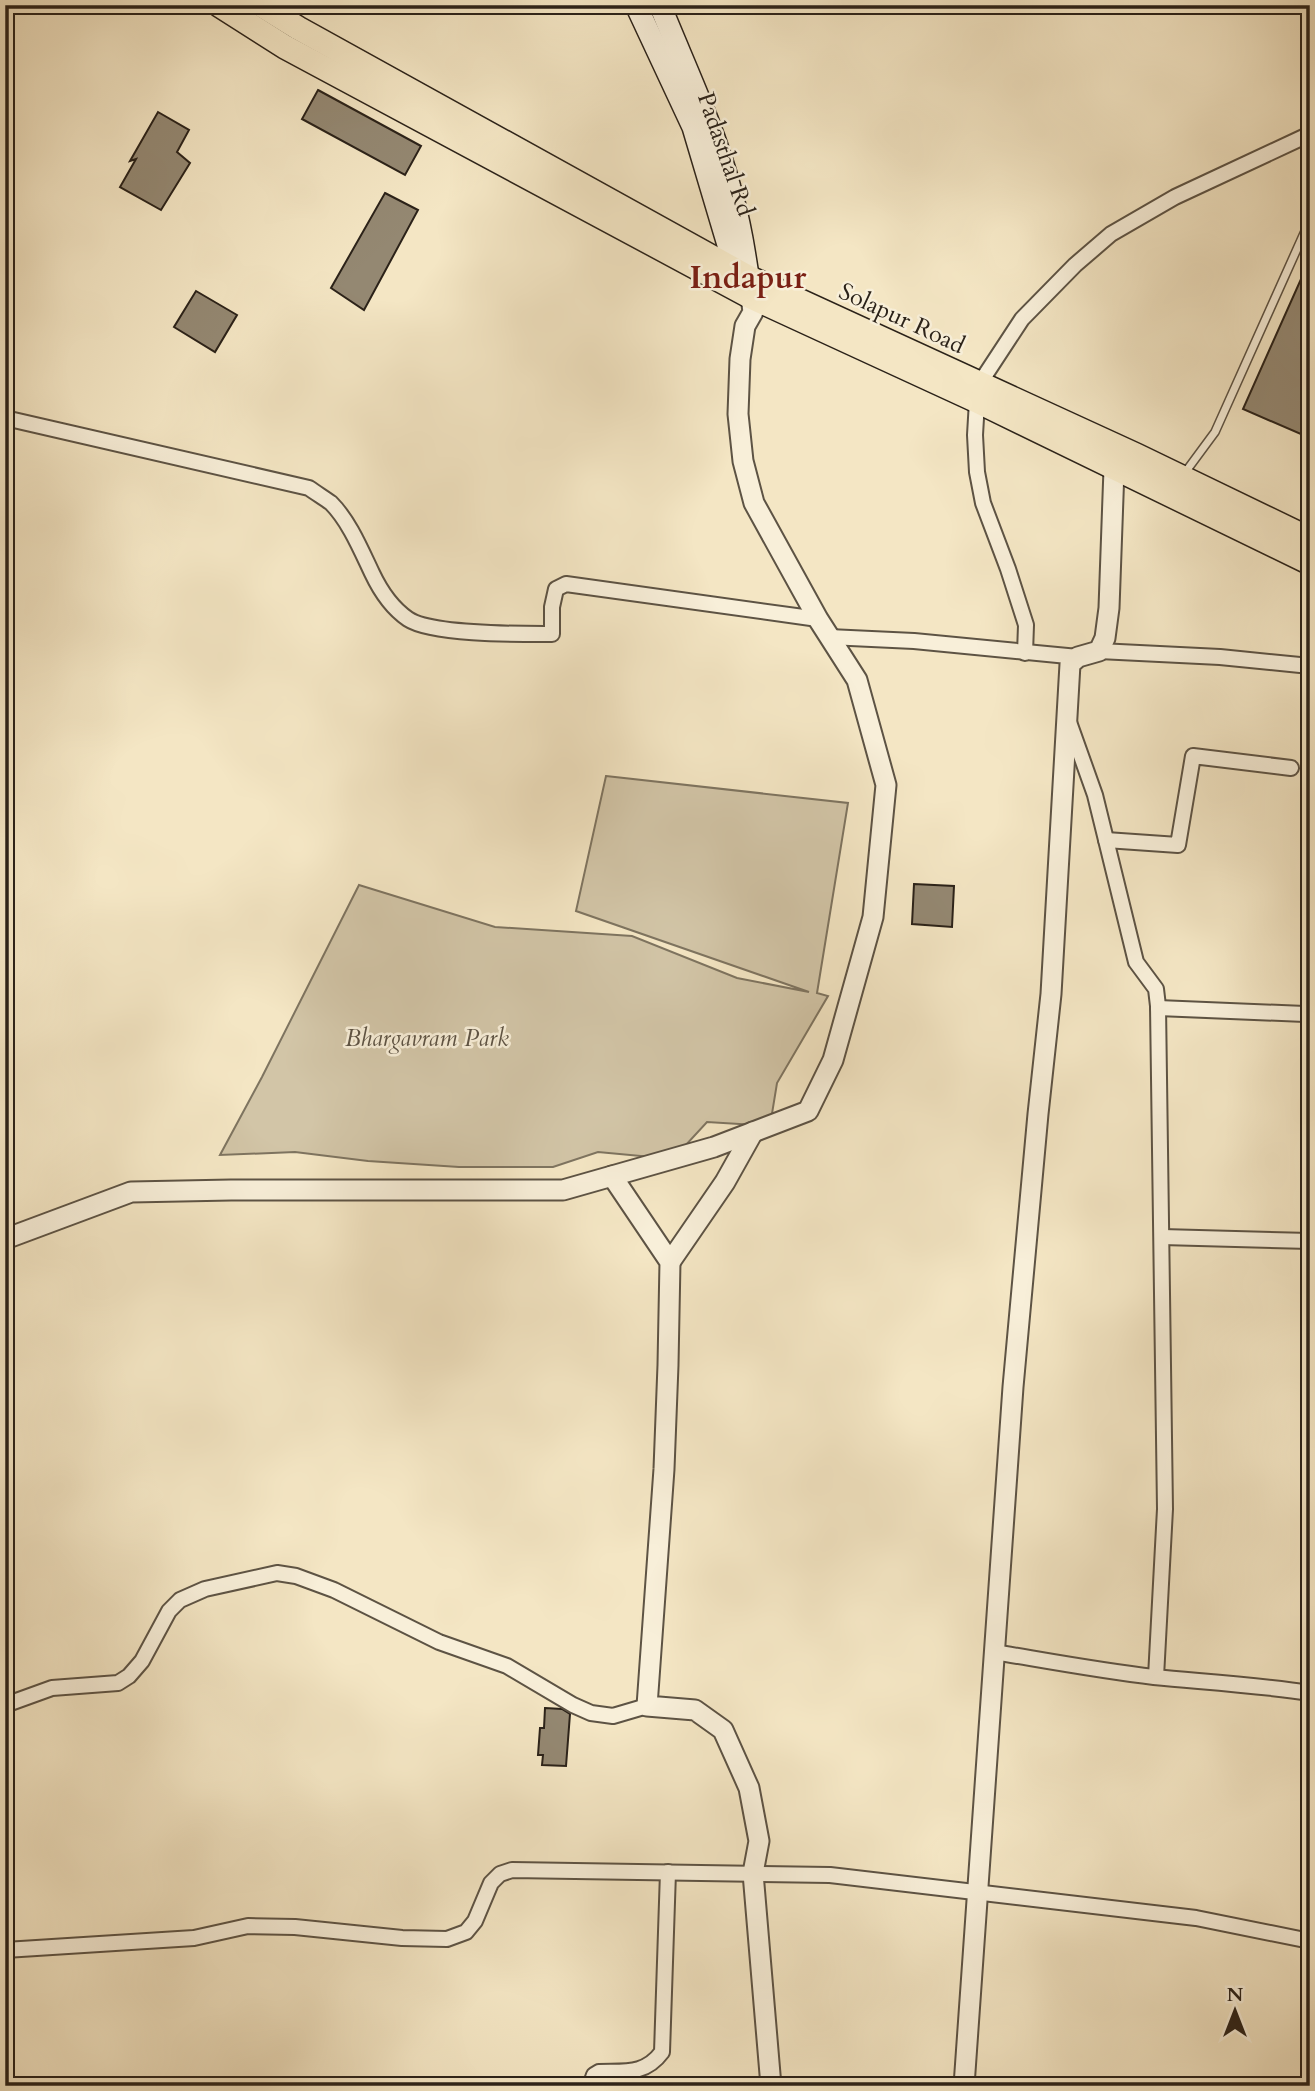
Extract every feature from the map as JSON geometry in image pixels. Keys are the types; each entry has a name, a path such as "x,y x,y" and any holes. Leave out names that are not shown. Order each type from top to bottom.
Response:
{"main road":[{"path":"219,5 292,38"},
{"name":"Solapur Road","path":"261,5 292,38 743,283 1177,487 1310,539"},
{"name":"Padasthal Rd","path":"636,5 697,117"},
{"name":"Padasthal Rd","path":"660,5 697,117 743,283"},
{"path":"979,392 1114,469 1177,487 1310,563"}],"street":[{"path":"1025,653 1026,625 983,503 977,471 979,392 1022,319 1075,265 1111,234 1175,197 1310,134"},
{"name":"Padasthal Rd","path":"743,283 739,312 745,326 740,359 738,414 743,461 754,503 818,618"},
{"path":"5,418 309,488 331,504 358,540 389,601 409,620 435,628 552,634 552,607 556,589 566,584 818,618 857,680 886,785 873,917 833,1060 808,1111 714,1147 563,1190 131,1192 5,1239"},
{"path":"1099,651 1105,638 1109,608 1114,469"},
{"path":"830,637 914,640 1078,657 1099,651 1220,657 1310,666"},
{"path":"964,2086 1013,1387 1051,995 1070,664 1078,657"},
{"path":"1068,721 1096,796 1136,962 1156,989 1158,1008 1165,1509 1156,1677"},
{"path":"1106,840 1178,845 1193,756 1291,768"},
{"path":"1158,1008 1305,1014"},
{"path":"647,1706 664,1469 670,1262 725,1182 752,1132"},
{"path":"612,1176 670,1262"},
{"path":"1162,1237 1310,1241"},
{"path":"5,1705 52,1688 118,1683 129,1676 142,1661 169,1611 180,1600 205,1589 277,1573 296,1576 334,1590 439,1642 507,1666 591,1713 613,1716 647,1706 695,1710 723,1730 749,1788 759,1841 753,1873 771,2086"},
{"path":"995,1652 1077,1667 1156,1677 1260,1685 1310,1693"},
{"path":"5,1950 194,1938 248,1926 447,1939 466,1932 475,1921 491,1883 500,1874 512,1870 830,1875 1196,1918 1310,1941"},
{"path":"590,2086 594,2075 599,2072 642,2070 655,2062 663,2052 668,1872"}],"lane":[{"path":"1177,487 1215,432 1310,220"}],"green space":[{"name":"Bhargavram Park","path":"606,776 848,803 817,993 828,996 777,1083 770,1126 707,1122 673,1159 598,1152 553,1167 459,1167 368,1161 295,1152 220,1155 359,885 495,927 632,936 737,978 809,992 576,911"}],"building":[{"path":"318,90 421,146 405,175 302,119"},
{"path":"158,112 189,130 177,152 190,163 161,210 120,187 136,159 130,161"},
{"path":"385,193 418,210 364,310 331,288"},
{"path":"1310,259 1310,379 1302,395 1310,399 1310,438 1243,409"},
{"path":"196,291 237,315 215,352 174,327"},
{"path":"914,884 954,886 952,927 912,924"},
{"path":"545,1708 562,1709 570,1714 566,1766 542,1765 543,1755 538,1755"}],"district":[{"name":"Indapur","path":"748,277"}]}
